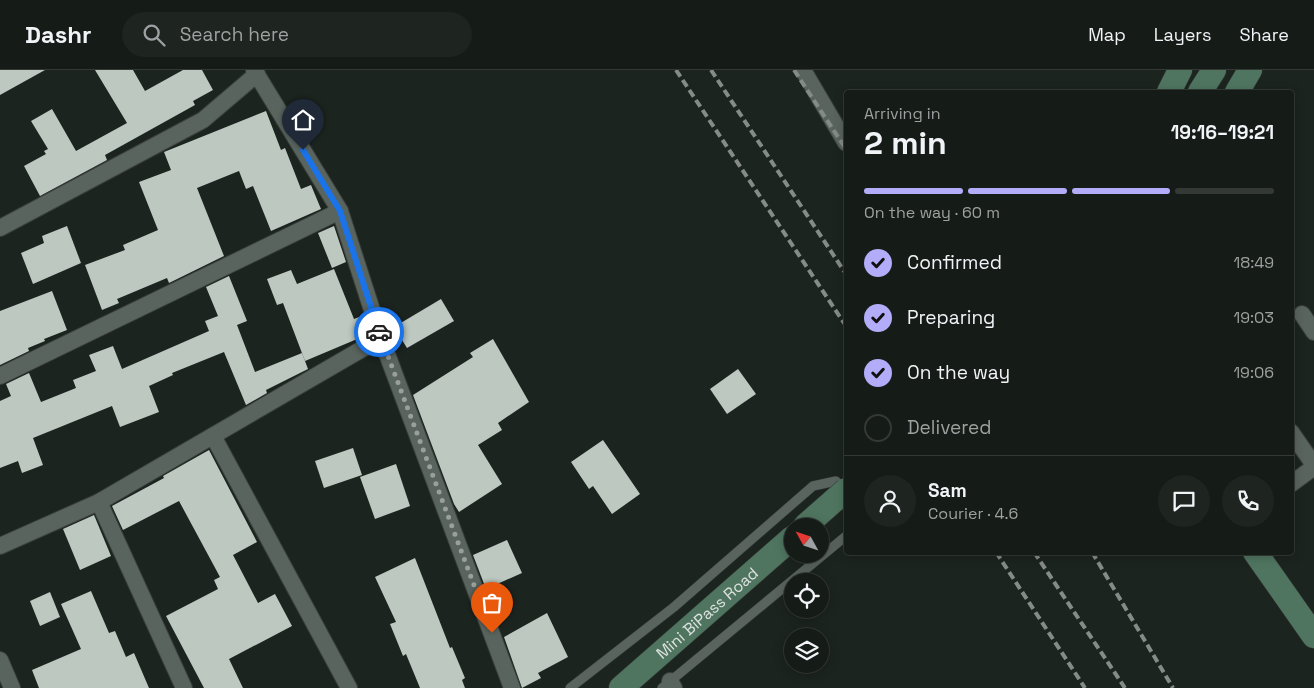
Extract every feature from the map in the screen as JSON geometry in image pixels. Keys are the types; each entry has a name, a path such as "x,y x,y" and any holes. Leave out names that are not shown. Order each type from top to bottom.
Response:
{"street":[{"path":"803,70 844,140"},
{"path":"1170,90 1180,70"},
{"path":"1201,90 1214,70"},
{"path":"1238,90 1250,70"},
{"path":"0,228 203,120 255,72 340,211 381,338 512,688"},
{"path":"0,376 340,211"},
{"path":"1302,314 1314,332"},
{"path":"0,546 99,502 381,338"},
{"path":"213,436 349,688"},
{"path":"1294,436 1314,466 1294,482"},
{"path":"814,518 844,493"},
{"path":"99,502 184,688"},
{"name":"Mini BiPass Road","path":"621,688 784,545"},
{"path":"1257,555 1314,636"},
{"path":"0,660 12,688"}],"lane":[{"path":"570,688 674,607 813,486 836,481 844,489"},
{"path":"668,686 844,538"}],"building":[{"path":"0,70 45,70 0,95"},
{"path":"95,70 133,70 145,91 183,70 202,70 213,90 193,101 195,105 105,155 107,160 40,196 24,166 46,154 44,151 48,149 31,121 52,109 76,151 127,123"},
{"path":"266,111 281,150 285,148 301,189 311,185 321,209 271,231 253,186 246,189 239,171 197,188 224,256 169,283 167,278 117,299 119,303 102,310 85,265 125,250 123,245 158,230 139,182 171,170 164,152"},
{"path":"67,226 81,263 33,284 21,253 44,243 42,236"},
{"path":"334,226 346,262 332,268 318,233"},
{"path":"334,269 354,319 362,316 369,334 305,361 283,303 277,305 267,279 291,270 297,284"},
{"path":"229,276 247,321 237,325 255,372 302,353 308,369 266,390 267,393 246,405 224,352 172,373 173,375 149,386 159,412 120,427 112,406 33,438 43,465 22,473 18,461 0,468 0,401 11,396 6,384 29,373 41,402 76,388 73,380 96,371 89,355 113,346 122,369 209,331 205,321 218,316 206,287"},
{"path":"52,291 67,330 44,339 45,341 28,348 29,351 0,365 0,311"},
{"path":"441,299 454,321 407,348 394,327"},
{"path":"493,339 529,402 498,423 502,430 478,445 502,484 459,512 454,504 413,395 473,357 470,353"},
{"path":"738,369 756,394 727,414 710,389"},
{"path":"603,440 640,494 612,514 593,486 589,489 571,462"},
{"path":"353,448 362,475 324,488 315,461"},
{"path":"209,450 257,542 233,555 258,603 275,594 292,626 229,659 243,688 204,688 166,616 218,589 214,580 220,577 179,501 123,530 112,506 164,478 163,476"},
{"path":"396,464 410,506 375,519 360,477"},
{"path":"94,515 111,556 80,570 63,529"},
{"path":"507,540 522,573 486,589 473,555"},
{"path":"415,558 450,648 452,647 465,678 462,680 465,688 420,688 406,654 403,656 390,624 396,622 375,577"},
{"path":"91,591 109,633 115,631 126,657 134,653 149,688 39,688 32,670 81,649 61,604"},
{"path":"50,592 60,617 40,626 30,601"},
{"path":"547,613 568,657 538,673 541,678 522,688 504,637"}],"railway":[{"path":"676,70 844,323"},
{"path":"711,70 844,271"},
{"path":"794,70 844,146"},
{"path":"998,555 1085,688"},
{"path":"1036,555 1125,688"},
{"path":"1094,555 1173,688"}],"way so far":[{"path":"379,332 492,633"}],"route":[{"path":"303,150 340,211 379,332"}]}
